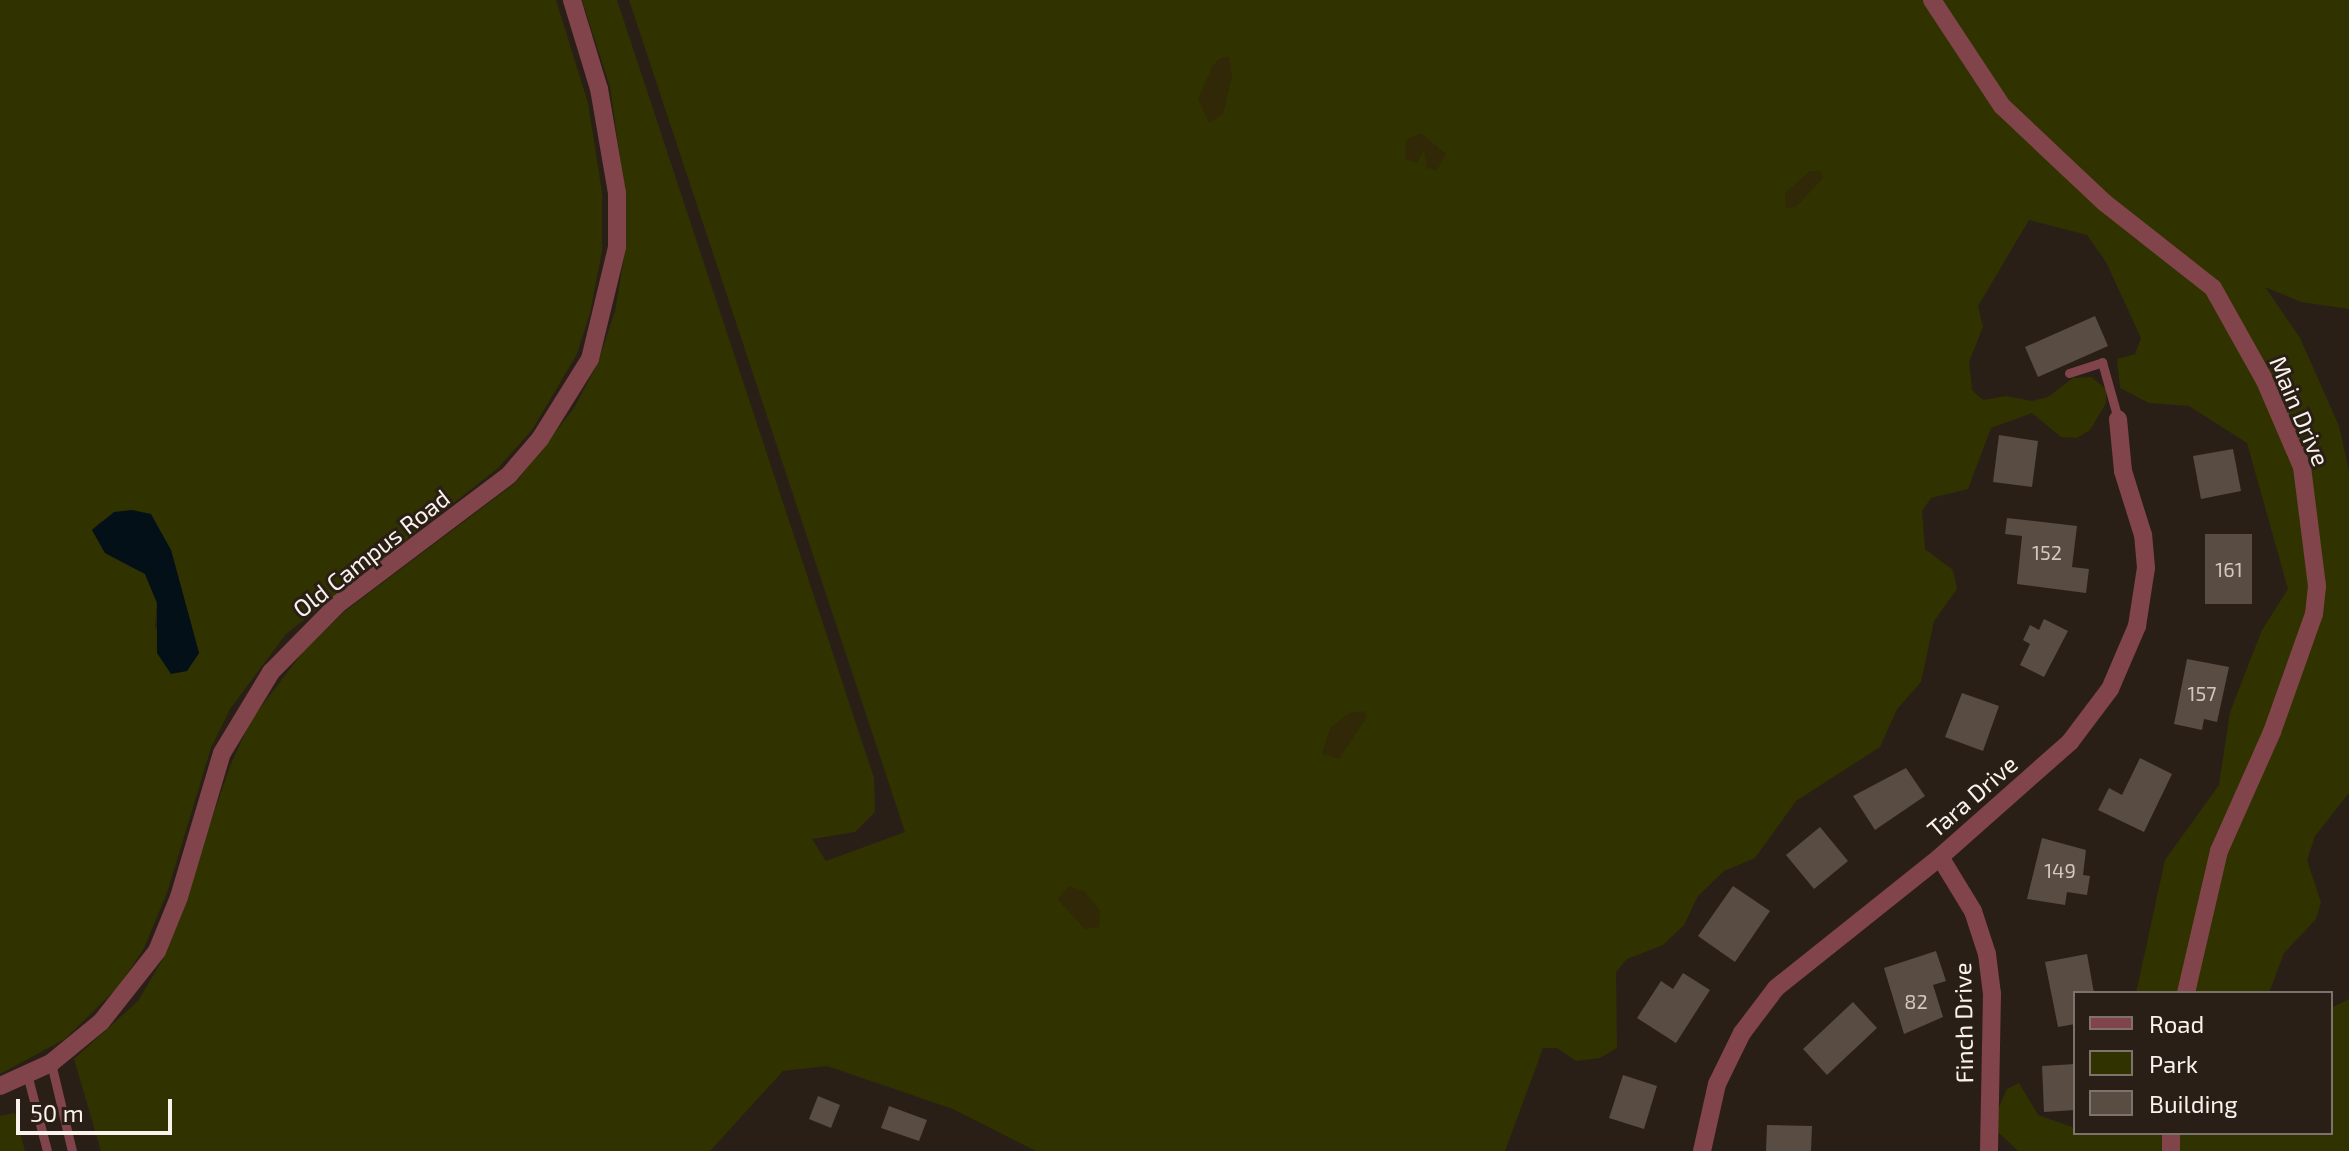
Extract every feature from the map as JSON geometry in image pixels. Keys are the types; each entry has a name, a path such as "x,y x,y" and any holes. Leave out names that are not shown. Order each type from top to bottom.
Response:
{"street":[{"name":"Old Campus Road","path":"0,1086 51,1063 101,1022 157,951 179,897 222,753 271,672 338,604 509,475 540,439 590,359 617,247 617,193 599,89 572,0"},
{"name":"Main Drive","path":"1932,0 2002,106 2105,203 2213,288 2265,381 2302,467 2317,586 2314,614 2272,732 2219,851 2186,991"},
{"name":"Tara Drive","path":"1702,1151 1717,1084 1742,1033 1776,988 1940,857 2086,725 2130,647 2142,605 2145,558 2123,471 2118,419"},
{"name":"Finch Drive","path":"1940,857 1973,911 1989,965 1989,1151"}],"lane":[{"path":"2069,373 2102,362 2118,419"},
{"path":"51,1063 72,1151"},
{"path":"27,1074 47,1151"}],"green space":[{"path":"0,0 556,0 588,103 602,192 602,251 590,313 577,354 532,430 497,469 286,634 230,709 211,748 167,893 144,948 119,986 65,1039 0,1074","holes":["101,521 171,550 199,653 187,671 155,627 157,603 145,574 105,553 92,530"]},
{"path":"582,0 617,0 874,778 875,812 855,832 812,839 826,861 905,832 629,0 2349,0 2349,309 2301,302 2265,287 2300,338 2339,426 2349,471 2349,793 2315,836 2307,860 2321,902 2316,919 2284,953 2270,991 2136,991 2165,860 2219,785 2230,712 2262,630 2288,589 2247,443 2189,406 2149,403 2120,388 2117,359 2135,354 2141,338 2106,262 2087,235 2029,220 1978,306 1983,327 1969,362 1972,390 1983,400 2006,396 2032,401 2048,397 2073,378 2091,377 2106,389 2106,403 2090,430 2077,438 2061,437 2032,413 1991,428 1968,489 1931,498 1922,511 1925,549 1953,570 1957,589 1934,621 1921,682 1897,709 1880,747 1796,801 1755,858 1724,871 1698,896 1684,925 1663,945 1627,959 1616,972 1617,1048 1600,1058 1576,1061 1557,1048 1543,1048 1505,1151 1036,1151 953,1109 827,1066 783,1071 710,1151 101,1151 74,1059 138,1001 164,957 230,766 251,720 302,653 344,612 515,483 574,408 597,365 615,311 626,245 625,193 610,87"},
{"path":"2349,999 2349,1151 2018,1151 1998,1132 1997,1111 2007,1089 2019,1083 2038,1115 2073,1127 2073,1135 2333,1135 2333,1007"},
{"path":"15,1113 25,1151 0,1151 0,1116"}],"sand":[{"path":"1222,57 1229,57 1232,76 1223,114 1209,123 1198,99 1213,65"},
{"path":"1421,133 1446,154 1437,170 1427,168 1424,151 1417,163 1405,159 1406,140"},
{"path":"1810,171 1820,171 1823,178 1796,207 1786,208 1785,193"},
{"path":"1364,711 1367,717 1339,759 1322,754 1330,728 1349,713"},
{"path":"1069,886 1084,891 1100,911 1099,927 1085,929 1057,899"}],"shaded area":[{"path":"132,510 151,514 171,550 199,653 187,671 171,674 157,653 157,603 145,574 105,553 92,530 114,512"}],"building":[{"path":"2095,316 2108,346 2038,377 2025,347"},
{"path":"1999,435 2038,441 2032,487 1993,482"},
{"path":"2233,449 2241,491 2201,499 2193,456"},
{"path":"2007,518 2077,526 2072,567 2089,569 2086,593 2017,584 2022,536 2005,534"},
{"path":"2205,534 2252,534 2252,604 2205,604"},
{"path":"2044,619 2068,631 2044,677 2020,665 2030,644 2023,640 2030,625 2039,630"},
{"path":"2187,659 2229,667 2217,722 2204,719 2202,730 2174,724"},
{"path":"1962,693 1999,706 1983,751 1945,737"},
{"path":"2140,758 2172,774 2144,832 2098,810 2109,788 2122,795"},
{"path":"1906,768 1925,796 1875,830 1853,796"},
{"path":"1820,827 1848,861 1814,889 1786,855"},
{"path":"2042,838 2086,850 2083,875 2090,876 2087,895 2067,892 2065,905 2027,899"},
{"path":"1733,886 1770,911 1735,962 1698,936"},
{"path":"1936,951 1946,981 1933,985 1943,1017 1904,1034 1884,968"},
{"path":"2087,954 2094,991 2073,991 2073,1024 2058,1027 2045,962"},
{"path":"1683,973 1710,990 1676,1043 1637,1018 1661,981 1673,989"},
{"path":"1853,1002 1877,1028 1827,1075 1803,1049"},
{"path":"2073,1064 2073,1110 2044,1112 2042,1066"},
{"path":"1623,1075 1657,1086 1644,1129 1609,1118"},
{"path":"818,1096 840,1105 831,1128 809,1119"},
{"path":"889,1106 927,1120 919,1141 881,1128"},
{"path":"1767,1125 1812,1126 1811,1151 1766,1151"}]}
